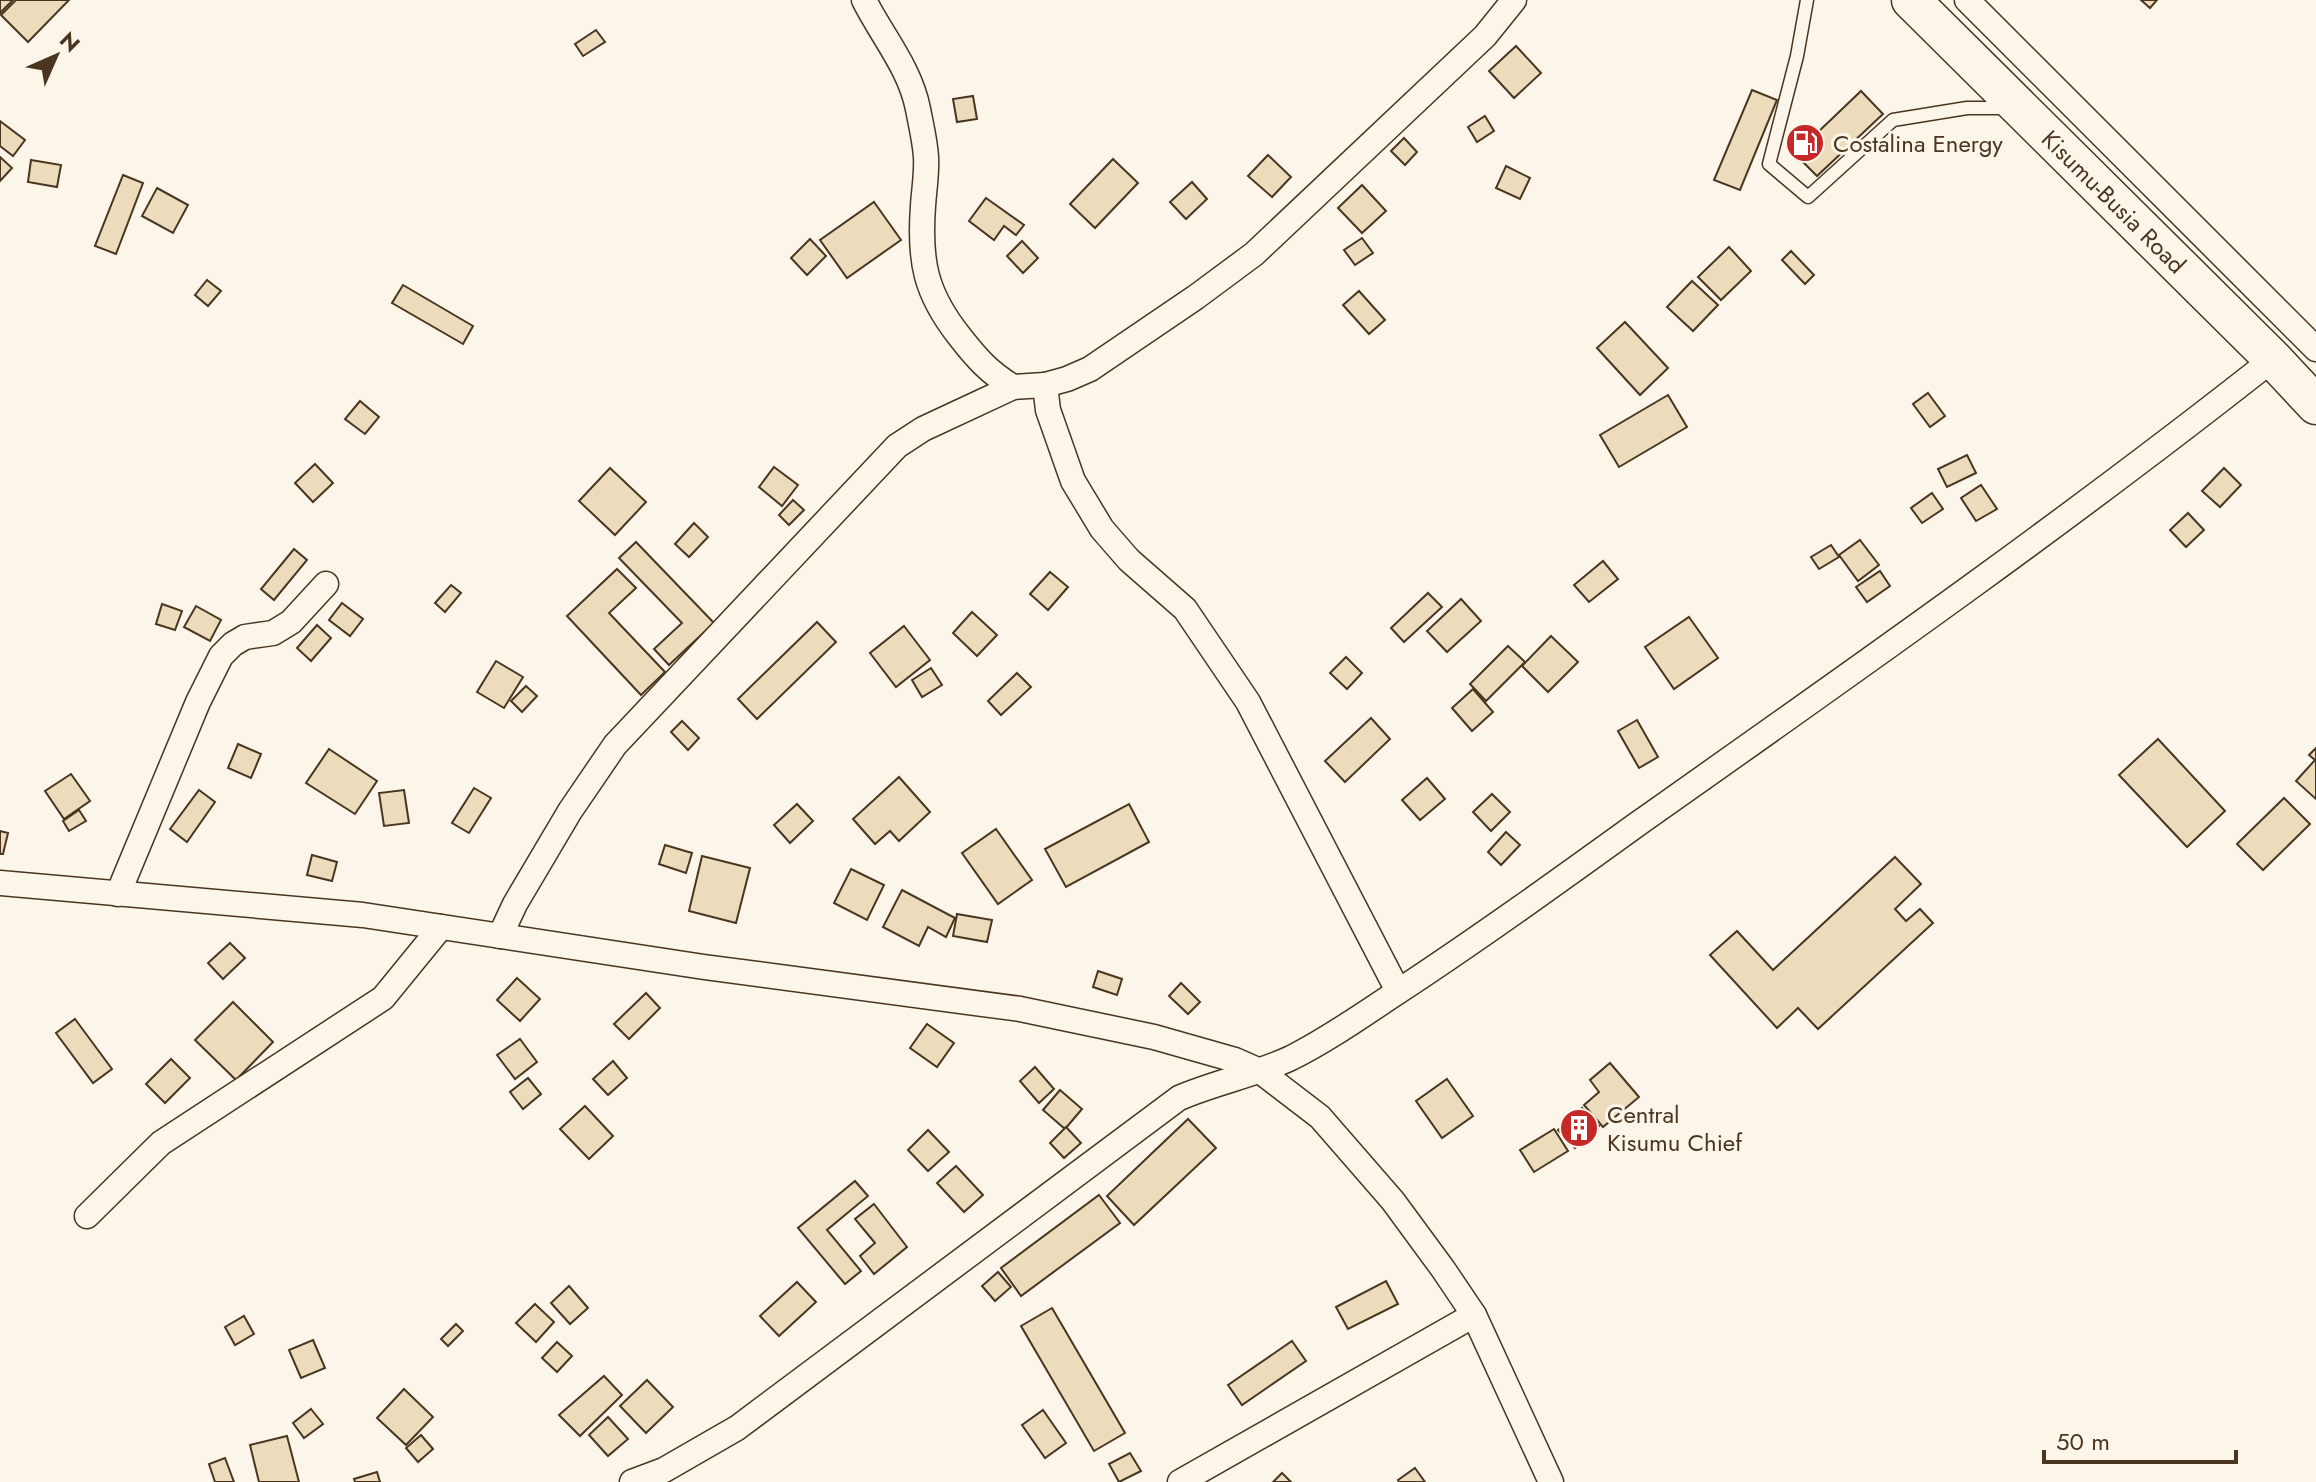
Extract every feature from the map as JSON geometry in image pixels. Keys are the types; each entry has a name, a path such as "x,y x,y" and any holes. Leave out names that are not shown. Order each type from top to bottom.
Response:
{"highway":[{"name":"Kisumu-Busia Road","path":"1911,0 2273,359 2311,390"}],"street":[{"path":"864,0 907,74 918,106 926,159 921,233 924,269 931,292 946,320 970,350 990,373 1013,387"},
{"path":"500,936 562,824 615,745 897,446 923,429 1013,387 1045,385 1090,369 1196,297 1254,254 1485,36 1514,0"},
{"path":"1967,0 2316,349"},
{"path":"632,1482 664,1470 737,1428 1179,1098 1292,1057 1330,1037 1445,961 2153,454 2273,359"},
{"path":"1045,385 1048,410 1073,481 1102,529 1129,560 1185,609 1248,702 1398,991"},
{"path":"118,894 198,702 221,656 245,637 273,633 291,622 326,584"},
{"path":"0,883 363,915 849,988 1020,1009 1154,1037 1235,1060 1260,1071 1320,1117 1393,1201 1474,1315 1551,1482"},
{"path":"87,1216 161,1143 383,998 441,927"},
{"path":"1180,1482 1474,1315"}],"lane":[{"path":"1807,0 1797,56 1769,164 1808,197 1893,120 1967,108 2021,108"}],"building":[{"path":"0,0 13,0 0,13"},
{"path":"16,0 69,0 28,42 1,15"},
{"path":"2141,0 2157,0 2150,8"},
{"path":"596,30 605,42 583,56 575,44"},
{"path":"1516,46 1541,73 1514,98 1489,71"},
{"path":"1752,90 1777,100 1740,190 1714,180"},
{"path":"1861,91 1883,114 1817,176 1795,154"},
{"path":"973,96 977,119 957,122 953,99"},
{"path":"1485,116 1494,131 1477,142 1468,127"},
{"path":"0,121 25,140 13,156 0,146"},
{"path":"1404,138 1417,152 1405,165 1391,151"},
{"path":"1268,155 1291,177 1272,197 1248,176"},
{"path":"0,157 12,168 0,181"},
{"path":"1113,159 1138,183 1095,228 1070,204"},
{"path":"31,160 61,165 57,187 28,182"},
{"path":"1506,166 1530,178 1520,199 1496,188"},
{"path":"123,175 143,183 116,254 95,246"},
{"path":"1192,182 1207,199 1186,219 1170,202"},
{"path":"1362,185 1386,211 1362,233 1338,208"},
{"path":"157,188 188,205 173,233 142,216"},
{"path":"986,198 1024,225 1016,235 1004,226 994,240 969,221"},
{"path":"874,202 901,240 847,278 820,240"},
{"path":"1362,238 1373,253 1355,265 1344,250"},
{"path":"810,239 826,256 807,275 791,258"},
{"path":"1022,241 1038,258 1023,273 1007,256"},
{"path":"1729,247 1751,271 1721,300 1698,277"},
{"path":"1791,251 1814,275 1805,284 1782,260"},
{"path":"207,280 221,291 208,306 195,295"},
{"path":"1692,281 1718,305 1693,331 1667,307"},
{"path":"403,285 473,326 463,344 392,303"},
{"path":"1359,291 1385,320 1369,334 1343,305"},
{"path":"1625,322 1668,368 1640,395 1597,348"},
{"path":"1928,393 1945,416 1930,427 1913,404"},
{"path":"1668,395 1687,427 1619,467 1600,435"},
{"path":"360,401 379,417 365,434 345,419"},
{"path":"1967,455 1976,473 1947,487 1938,469"},
{"path":"315,464 333,483 313,502 295,483"},
{"path":"774,467 798,485 782,506 759,487"},
{"path":"610,468 646,502 615,535 579,501"},
{"path":"2224,468 2241,485 2220,507 2202,491"},
{"path":"1981,485 1997,509 1976,521 1961,498"},
{"path":"1932,493 1943,509 1922,523 1911,508"},
{"path":"793,500 804,510 789,525 779,515"},
{"path":"2188,513 2204,530 2186,547 2170,530"},
{"path":"694,523 708,537 689,557 675,544"},
{"path":"1860,540 1879,565 1858,581 1839,555"},
{"path":"636,542 714,623 669,665 654,649 682,623 619,558"},
{"path":"1831,545 1839,557 1819,569 1811,557"},
{"path":"294,549 307,560 274,600 261,589"},
{"path":"1603,561 1618,579 1589,602 1574,585"},
{"path":"617,569 636,588 609,613 665,672 641,695 567,616"},
{"path":"1880,571 1890,586 1867,602 1856,587"},
{"path":"1050,572 1068,587 1048,610 1030,594"},
{"path":"451,585 461,593 445,612 435,603"},
{"path":"1428,593 1442,607 1404,642 1391,628"},
{"path":"1461,599 1481,621 1447,652 1427,631"},
{"path":"342,603 363,619 350,636 329,620"},
{"path":"162,604 182,611 175,630 156,624"},
{"path":"196,606 221,620 210,641 184,627"},
{"path":"972,612 997,635 977,656 953,633"},
{"path":"1689,617 1718,658 1674,689 1645,647"},
{"path":"817,622 836,642 757,719 738,699"},
{"path":"317,625 331,638 311,661 297,648"},
{"path":"904,626 930,660 896,687 870,653"},
{"path":"1551,636 1578,662 1548,692 1522,666"},
{"path":"1508,646 1525,662 1486,701 1470,684"},
{"path":"1346,657 1362,673 1347,689 1330,673"},
{"path":"496,661 523,677 504,708 477,692"},
{"path":"931,668 942,685 922,697 912,680"},
{"path":"1017,673 1031,687 1001,715 988,701"},
{"path":"526,686 537,696 522,712 511,701"},
{"path":"1473,689 1493,712 1472,731 1452,708"},
{"path":"1371,718 1390,739 1345,782 1325,761"},
{"path":"1637,720 1658,757 1639,768 1618,731"},
{"path":"682,721 699,738 688,750 671,732"},
{"path":"2158,739 2225,811 2187,847 2119,775"},
{"path":"238,744 261,754 251,778 228,768"},
{"path":"2316,748 2316,799 2296,781 2315,760 2309,755"},
{"path":"329,749 377,781 355,814 306,783"},
{"path":"71,774 90,801 64,819 45,791"},
{"path":"899,777 930,812 899,841 890,831 875,844 853,819"},
{"path":"1427,778 1445,799 1420,820 1402,800"},
{"path":"474,788 491,798 469,833 452,823"},
{"path":"199,790 215,802 187,842 170,829"},
{"path":"404,790 409,823 384,826 379,793"},
{"path":"1492,794 1510,812 1491,831 1473,812"},
{"path":"2284,798 2310,824 2263,870 2237,844"},
{"path":"797,804 813,821 790,843 774,825"},
{"path":"1129,804 1149,842 1066,887 1045,849"},
{"path":"79,810 86,821 69,831 63,821"},
{"path":"996,829 1032,880 998,904 962,853"},
{"path":"0,831 8,833 3,854 0,854"},
{"path":"1506,832 1520,845 1501,865 1488,852"},
{"path":"665,845 692,853 686,873 659,864"},
{"path":"312,855 337,862 332,881 307,875"},
{"path":"702,856 750,868 736,923 689,911"},
{"path":"1895,857 1921,884 1895,909 1906,921 1920,909 1933,923 1818,1029 1798,1008 1777,1028 1710,955 1737,931 1773,970"},
{"path":"851,869 884,885 867,920 834,903"},
{"path":"902,890 955,918 946,937 928,927 919,946 883,927"},
{"path":"957,914 992,920 987,942 953,936"},
{"path":"230,943 245,958 223,979 208,963"},
{"path":"1098,971 1122,979 1117,995 1093,987"},
{"path":"517,978 540,999 520,1021 497,1000"},
{"path":"1181,983 1200,1002 1188,1014 1169,996"},
{"path":"646,993 660,1008 629,1039 614,1024"},
{"path":"233,1002 273,1042 236,1080 195,1040"},
{"path":"75,1019 112,1069 93,1083 56,1033"},
{"path":"927,1024 954,1043 937,1067 910,1048"},
{"path":"520,1039 537,1062 515,1079 497,1055"},
{"path":"171,1059 190,1078 165,1103 146,1084"},
{"path":"613,1061 627,1078 608,1095 593,1079"},
{"path":"1610,1063 1639,1097 1603,1127 1584,1105 1599,1092 1590,1080"},
{"path":"1035,1067 1054,1089 1039,1103 1020,1081"},
{"path":"528,1078 541,1094 523,1109 510,1092"},
{"path":"1447,1079 1473,1116 1442,1138 1416,1101"},
{"path":"1060,1090 1082,1109 1065,1129 1043,1110"},
{"path":"585,1106 613,1136 589,1159 560,1129"},
{"name":"Central Kisumu Chief","path":"1582,1108 1599,1126 1575,1148 1558,1130"},
{"path":"1188,1119 1216,1148 1134,1225 1107,1196"},
{"path":"1066,1127 1081,1143 1064,1158 1050,1143"},
{"path":"1554,1129 1568,1151 1534,1172 1520,1150"},
{"path":"928,1130 949,1152 928,1171 908,1150"},
{"path":"956,1166 983,1195 964,1212 937,1183"},
{"path":"855,1181 868,1196 827,1230 861,1271 845,1284 798,1228"},
{"path":"1099,1195 1120,1223 1021,1296 1001,1268"},
{"path":"874,1204 907,1247 874,1274 860,1256 875,1243 855,1219"},
{"path":"998,1272 1011,1287 995,1301 982,1286"},
{"path":"1386,1281 1398,1304 1348,1329 1336,1307"},
{"path":"797,1282 816,1302 779,1336 760,1316"},
{"path":"569,1286 588,1308 570,1324 551,1303"},
{"path":"535,1304 554,1322 536,1342 516,1323"},
{"path":"1052,1308 1125,1433 1094,1451 1021,1326"},
{"path":"244,1316 254,1334 235,1345 225,1327"},
{"path":"456,1324 463,1331 448,1346 441,1339"},
{"path":"313,1340 325,1368 301,1378 289,1350"},
{"path":"1292,1341 1306,1361 1242,1405 1228,1385"},
{"path":"557,1342 572,1356 557,1372 542,1358"},
{"path":"604,1376 622,1395 580,1436 559,1415"},
{"path":"647,1380 673,1407 646,1433 620,1406"},
{"path":"404,1389 433,1417 406,1445 377,1418"},
{"path":"311,1409 323,1424 304,1438 293,1423"},
{"path":"1043,1410 1066,1443 1045,1458 1022,1425"},
{"path":"608,1417 628,1439 608,1456 589,1435"},
{"path":"421,1435 433,1449 418,1462 406,1448"},
{"path":"287,1436 299,1482 259,1482 250,1445"},
{"path":"1130,1453 1141,1471 1119,1482 1109,1464"},
{"path":"225,1458 234,1482 215,1482 209,1464"},
{"path":"1415,1468 1425,1482 1399,1482 1398,1480"},
{"path":"377,1472 380,1482 355,1482 354,1479"},
{"path":"1282,1473 1291,1482 1273,1482"}],"place":[{"name":"Costalina Energy","path":"1805,143"},
{"name":"Central Kisumu Chief","path":"1579,1128"}]}
